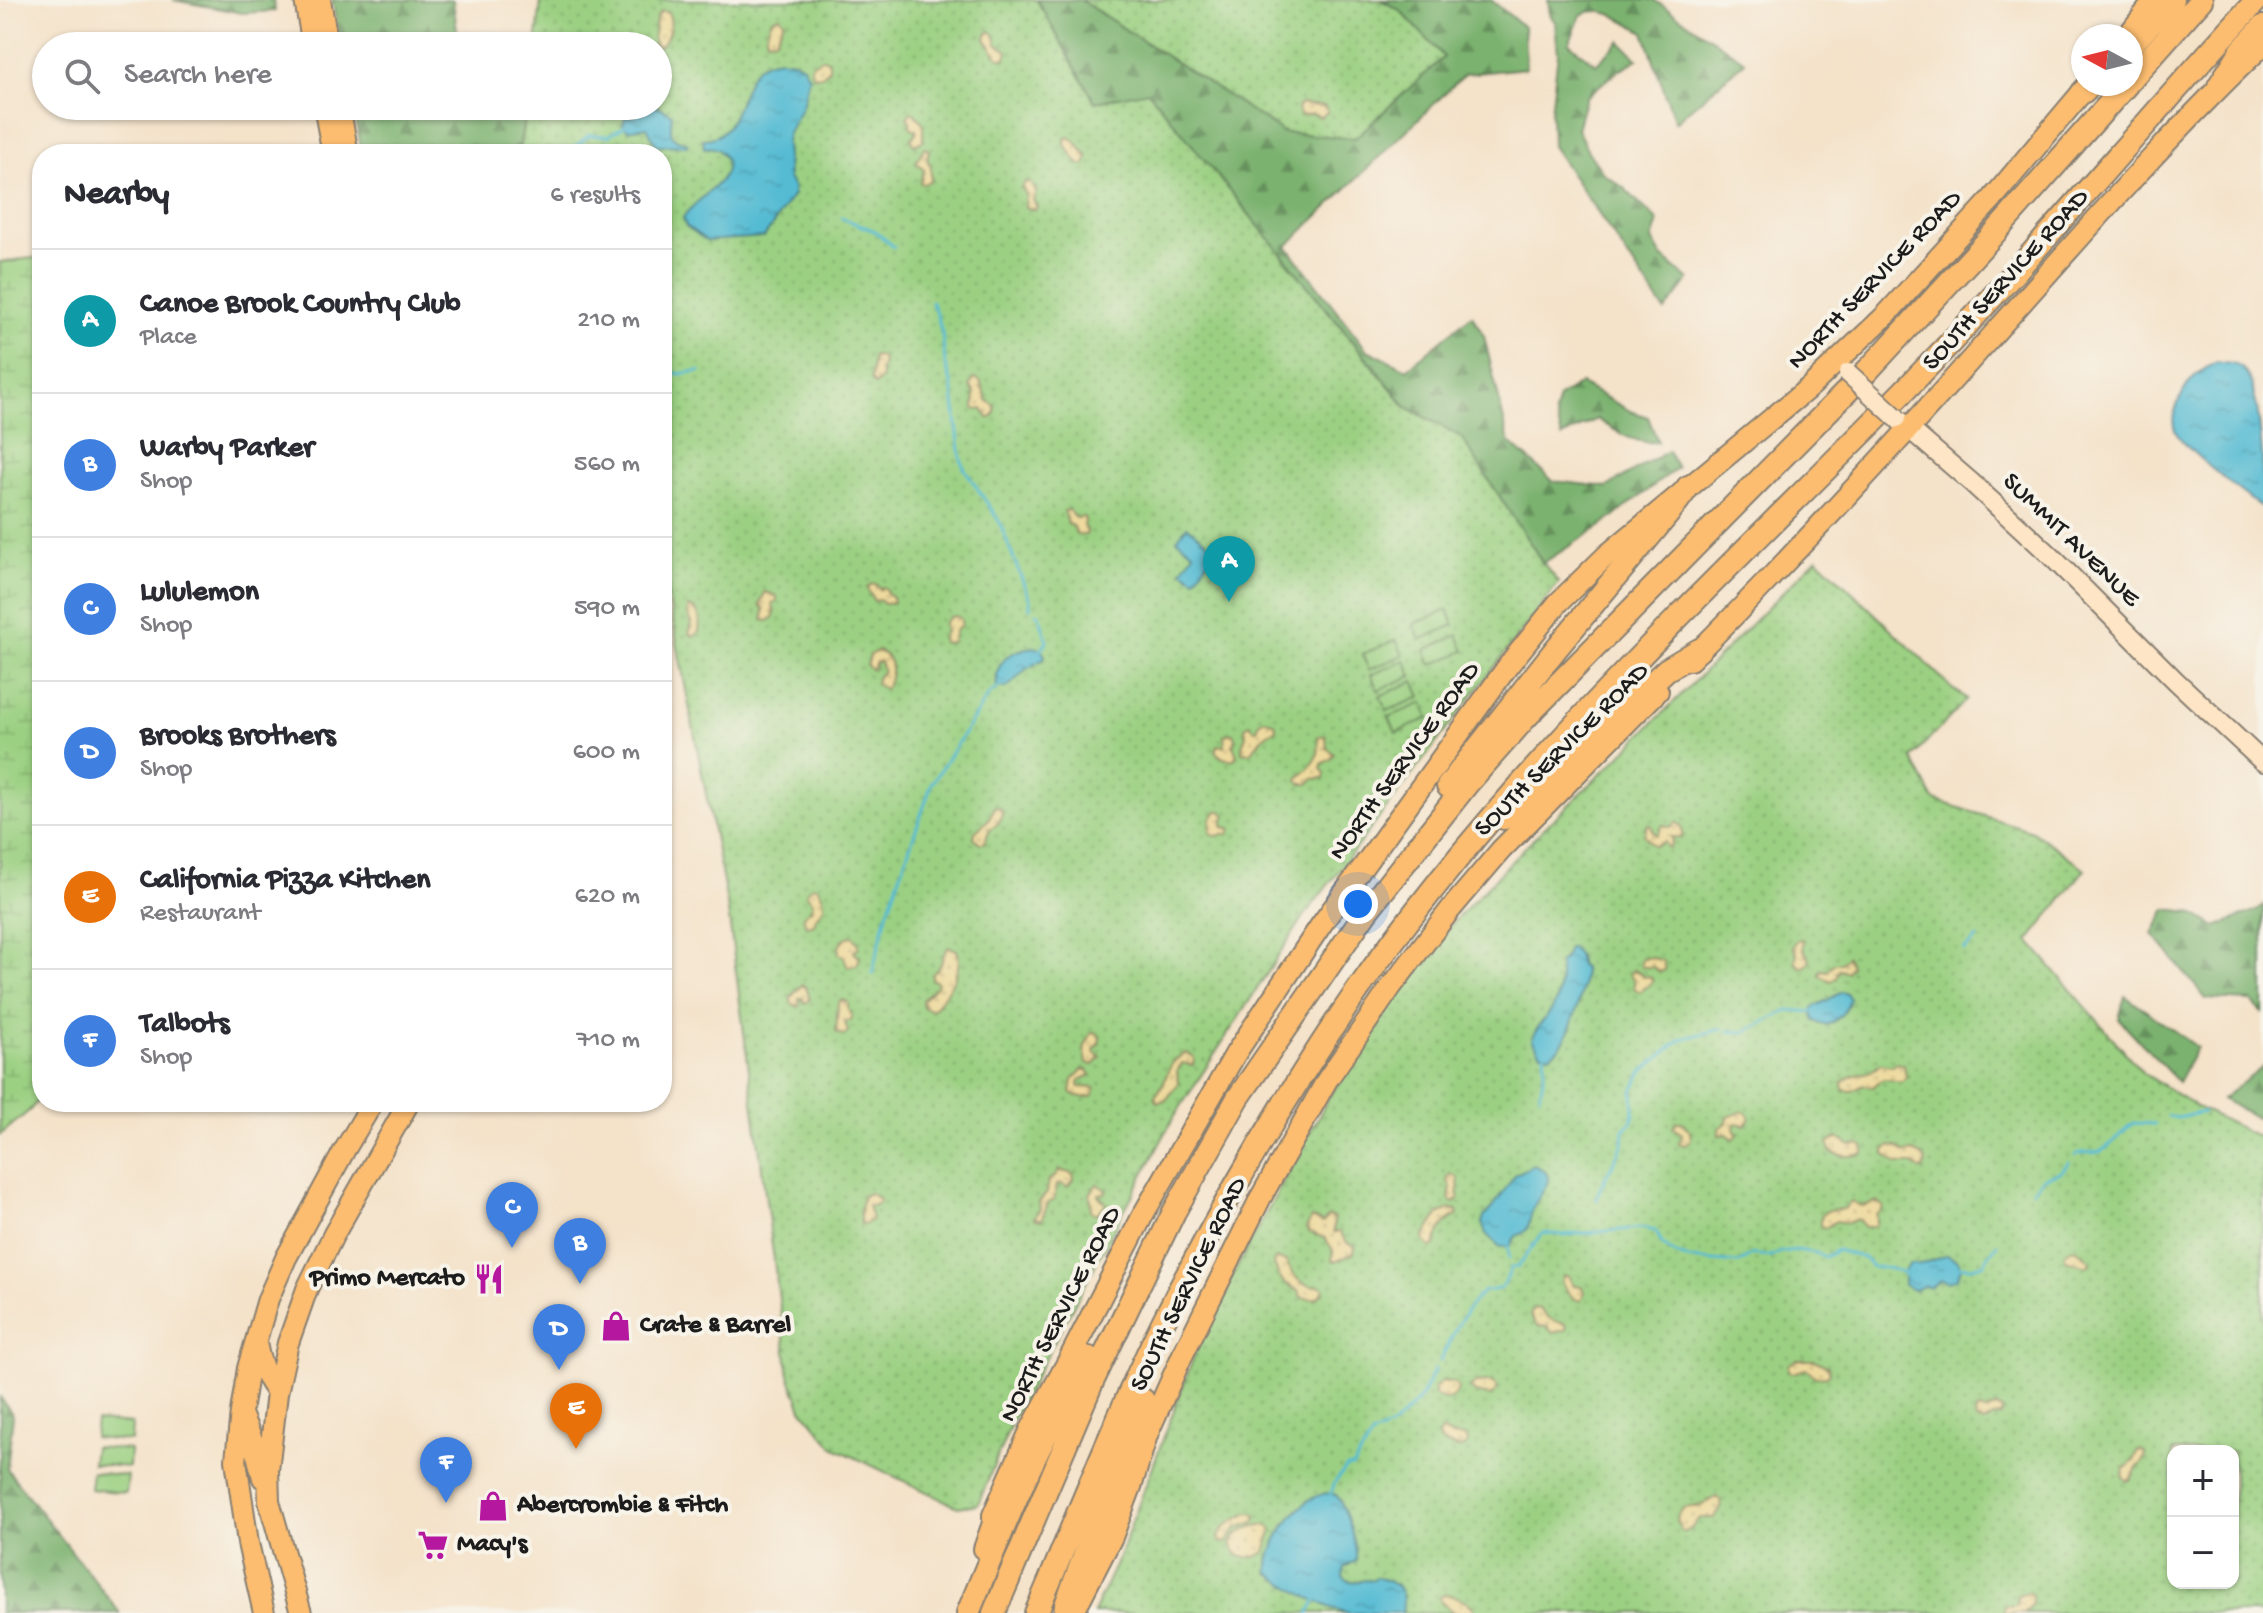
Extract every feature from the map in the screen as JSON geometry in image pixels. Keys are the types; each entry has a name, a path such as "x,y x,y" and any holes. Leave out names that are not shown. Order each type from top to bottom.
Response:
{"highway":[{"path":"2143,32 2172,0"},
{"path":"2143,65 2201,0"},
{"path":"1036,1613 1162,1324 1222,1207 1311,1060 1374,968 1481,828 1555,744 1960,333 2257,0"},
{"path":"2219,86 2242,50 2263,27"},
{"path":"1322,973 1413,850 1527,716 1869,369 2116,96"},
{"path":"994,1613 1073,1424 1135,1292 1174,1212 1238,1098 1412,834 1465,763 1688,487"},
{"path":"1481,828 1510,815 1666,670 1699,650"},
{"path":"1065,1613 1172,1328 1183,1285"},
{"path":"968,1613 1051,1423 1087,1361 1135,1292"}],"main road":[{"path":"305,0 311,32"},
{"path":"320,0 326,32"},
{"path":"2136,24 2155,0"},
{"name":"SOUTH SERVICE ROAD","path":"1073,1613 1112,1537 1147,1435 1182,1356 1261,1197 1327,1080 1391,987 1501,850 1699,650 1903,424 2219,86 2263,45"},
{"name":"NORTH SERVICE ROAD","path":"959,1613 989,1535 993,1515 1030,1431 1144,1213 1236,1053 1321,925 1508,666 1558,603 1607,555 1688,487 1842,367 2080,96"},
{"path":"327,120 331,144"},
{"path":"342,120 346,144"},
{"path":"264,1613 237,1477 236,1460 248,1368 268,1299 286,1258 367,1112"},
{"path":"269,1501 268,1470 277,1393 288,1343 307,1289 403,1112"},
{"path":"344,1151 385,1145"},
{"path":"322,1193 345,1185 362,1184"},
{"path":"256,1343 266,1377 277,1393"},
{"path":"241,1412 255,1447 301,1613"}],"street":[{"name":"SUMMIT AVENUE","path":"1842,367 2049,554 2176,681 2263,762"}],"green space":[{"path":"173,0 273,0 275,11 242,13"},
{"path":"332,0 453,0 457,32 338,32"},
{"path":"541,0 1037,0 1095,101 1148,90 1406,407 1461,437 1543,563 1559,582 1305,915 1174,1117 1012,1421 978,1504 958,1507 833,1447 802,1409 789,1375 727,903 672,617 672,144 520,144 524,120 672,120 672,32 538,32"},
{"path":"1037,0 1080,0 1285,133 1355,138 1444,57 1400,10 1381,0 1491,0 1524,27 1526,68 1465,74 1287,246 1367,350 1407,369 1472,315 1484,336 1509,442 1553,481 1607,487 1668,451 1677,468 1604,524 1543,563 1461,437 1407,407 1148,91 1095,102"},
{"path":"1080,0 1381,0 1400,10 1444,57 1355,138 1285,133"},
{"path":"1548,0 1654,0 1745,61 1675,122 1644,32 1605,12 1588,12 1581,15 1569,43 1596,64 1620,41 1638,59 1616,72 1586,97 1577,129 1603,173 1624,188 1658,221 1652,240 1662,257 1689,280 1665,311 1552,146 1551,111 1558,53 1555,22 1550,15"},
{"path":"356,120 524,120 520,144 360,144"},
{"path":"32,258 32,1108 0,1135 0,262"},
{"path":"1581,384 1630,411 1648,417 1658,442 1633,439 1597,419 1562,437 1555,413 1559,397"},
{"path":"1817,558 1967,699 1912,758 1934,800 2032,831 2085,869 2029,941 2142,1072 2197,1107 2263,1139 2263,1613 1093,1613 1119,1557 1196,1351 1233,1275 1328,1099 1397,994 1457,918"},
{"path":"1448,610 1454,625 1420,640 1414,624"},
{"path":"1458,635 1465,651 1431,665 1425,650"},
{"path":"1396,640 1403,655 1369,670 1362,654"},
{"path":"1405,660 1412,676 1378,690 1371,675"},
{"path":"1414,681 1421,697 1387,711 1380,696"},
{"path":"1423,703 1429,718 1396,733 1389,717"},
{"path":"2263,905 2263,1013 2251,1001 2206,999 2153,934 2166,909 2192,912 2216,927"},
{"path":"2125,996 2197,1047 2178,1082 2119,1019"},
{"path":"2263,1067 2263,1114 2259,1119 2222,1099"},
{"path":"0,1397 13,1415 7,1469 120,1613 0,1613"},
{"path":"96,1421 132,1424 131,1441 94,1438"},
{"path":"94,1447 130,1450 129,1467 92,1464"},
{"path":"92,1472 128,1476 126,1493 90,1489"}],"sand":[{"path":"662,11 670,16 669,32 654,32"},
{"path":"780,16 784,21 776,39 767,40 772,19"},
{"path":"990,31 997,44 1008,51 1006,58 999,58 985,39"},
{"path":"823,58 829,61 829,69 823,75 814,76 811,65"},
{"path":"1301,104 1324,106 1328,112 1320,117 1313,114 1301,116 1297,109"},
{"path":"911,112 923,123 923,141 915,145 911,139 916,130 910,127 907,118"},
{"path":"1070,137 1088,157 1085,165 1080,165 1065,145 1065,138"},
{"path":"924,148 929,150 927,159 931,167 931,180 924,184 920,183 924,169 916,162"},
{"path":"1025,182 1036,191 1033,200 1037,207 1035,210 1025,207 1026,195 1022,188"},
{"path":"873,356 882,357 883,364 880,370 882,378 875,385 871,380"},
{"path":"975,378 980,381 987,400 995,406 995,414 991,418 983,409 974,408 975,394 970,385"},
{"path":"1069,510 1075,518 1084,517 1086,535 1077,535 1073,526 1068,524 1064,511"},
{"path":"872,584 880,590 881,587 885,588 893,603 874,601 867,588"},
{"path":"765,592 777,596 777,601 772,604 774,616 768,621 763,620 764,609 760,605"},
{"path":"688,607 696,610 700,619 699,632 694,636 689,634 692,623"},
{"path":"956,616 961,619 961,625 955,631 952,642 943,643 944,623"},
{"path":"877,651 887,657 891,667 884,689 876,684 883,671 880,661 872,670 867,666 870,655"},
{"path":"1264,719 1275,723 1276,729 1262,738 1251,753 1242,752 1245,727 1250,724 1257,729"},
{"path":"1233,733 1237,756 1234,759 1223,758 1215,750 1218,745 1225,746 1224,735"},
{"path":"1318,736 1326,736 1327,748 1334,754 1322,764 1324,778 1302,784 1298,781 1299,777 1318,755"},
{"path":"995,807 1001,808 1002,815 990,829 984,843 980,843 974,838 975,832 988,820"},
{"path":"1217,811 1222,811 1226,816 1223,827 1231,828 1229,834 1215,836 1210,833 1211,819"},
{"path":"1676,822 1683,834 1681,838 1671,837 1669,848 1664,842 1654,846 1644,835 1648,824 1657,835 1663,825 1671,827"},
{"path":"817,886 824,907 814,925 806,926 803,916 811,909 813,902 806,894 810,888"},
{"path":"853,936 859,944 854,952 860,958 857,965 848,967 844,957 839,954 839,948 844,940"},
{"path":"1800,939 1810,960 1805,967 1795,962 1797,954 1793,947"},
{"path":"949,947 957,950 959,957 956,973 944,995 930,1010 923,1007 922,1000 937,986 932,974"},
{"path":"1650,957 1663,961 1665,970 1660,972 1653,967 1641,967 1641,960"},
{"path":"1847,957 1851,966 1847,972 1839,970 1831,981 1820,976 1821,970 1828,971 1834,963 1841,963"},
{"path":"1633,970 1652,979 1640,992 1634,988 1630,974"},
{"path":"802,985 806,987 810,1000 805,1003 799,998 798,1007 791,1003 791,997"},
{"path":"841,1000 848,1002 852,1016 851,1021 845,1022 848,1032 843,1035 836,1032"},
{"path":"1092,1032 1100,1038 1099,1045 1094,1049 1095,1054 1101,1057 1094,1065 1087,1063 1084,1048"},
{"path":"1186,1053 1194,1057 1193,1065 1182,1063 1177,1071 1178,1084 1166,1100 1157,1102 1155,1096 1170,1067"},
{"path":"1896,1063 1904,1065 1906,1077 1903,1081 1885,1079 1873,1087 1864,1085 1852,1091 1843,1090 1842,1083 1852,1076 1875,1069 1880,1064 1893,1066"},
{"path":"1082,1070 1088,1070 1091,1075 1080,1080 1079,1085 1095,1088 1094,1095 1082,1097 1071,1092 1073,1080"},
{"path":"1743,1111 1750,1118 1745,1125 1735,1124 1738,1134 1735,1138 1727,1134 1719,1135 1719,1128 1727,1123 1728,1117"},
{"path":"1676,1122 1682,1122 1690,1131 1691,1140 1686,1145 1679,1144 1682,1134 1673,1128"},
{"path":"1837,1137 1851,1145 1863,1146 1864,1152 1846,1156 1830,1151 1828,1144"},
{"path":"1889,1146 1922,1156 1926,1160 1924,1168 1921,1170 1913,1164 1897,1164 1885,1154"},
{"path":"1059,1170 1073,1174 1074,1180 1067,1187 1057,1185 1054,1200 1049,1202 1041,1220 1034,1218 1040,1209 1039,1202 1047,1193 1049,1180"},
{"path":"1451,1174 1458,1178 1459,1199 1454,1203 1449,1200 1451,1187 1447,1180"},
{"path":"1097,1184 1106,1190 1099,1194 1105,1205 1097,1214 1091,1211 1090,1194"},
{"path":"869,1193 879,1202 868,1206 872,1219 864,1225 860,1221 861,1206 863,1196"},
{"path":"1851,1202 1862,1206 1876,1202 1883,1206 1876,1215 1874,1227 1865,1227 1857,1219 1847,1223 1836,1221 1825,1228 1820,1225 1824,1213 1844,1209"},
{"path":"1450,1209 1457,1210 1458,1215 1442,1228 1435,1246 1431,1248 1424,1237 1439,1214"},
{"path":"1328,1216 1334,1218 1334,1232 1340,1232 1347,1243 1355,1246 1354,1253 1336,1262 1332,1260 1333,1250 1325,1238 1306,1228 1312,1218 1323,1223"},
{"path":"2076,1248 2089,1259 2088,1266 2065,1260 2065,1254"},
{"path":"1276,1259 1286,1261 1295,1277 1303,1283 1321,1286 1324,1289 1321,1295 1312,1299 1301,1297 1299,1291 1280,1278 1273,1262"},
{"path":"1563,1276 1568,1276 1574,1286 1582,1287 1581,1301 1567,1291 1561,1282"},
{"path":"1534,1308 1567,1327 1553,1333 1547,1327 1537,1326 1530,1315"},
{"path":"1797,1360 1815,1360 1828,1367 1830,1373 1815,1377 1806,1369 1793,1373 1788,1371 1788,1365"},
{"path":"1443,1381 1455,1383 1458,1388 1449,1399 1434,1395 1434,1388"},
{"path":"1491,1382 1497,1386 1497,1391 1490,1396 1475,1393 1470,1388 1475,1383"},
{"path":"1996,1407 2002,1410 2001,1416 1984,1423 1976,1420 1977,1410"},
{"path":"1441,1431 1451,1436 1465,1437 1468,1443 1463,1448 1449,1446 1438,1437"},
{"path":"2141,1450 2146,1454 2144,1461 2127,1481 2123,1478 2124,1469"},
{"path":"1717,1497 1721,1508 1714,1518 1699,1518 1691,1529 1681,1530 1676,1520 1681,1510"},
{"path":"1248,1513 1255,1514 1255,1522 1237,1528 1226,1543 1219,1542 1225,1528"},
{"path":"1269,1526 1272,1530 1265,1552 1249,1558 1236,1553 1231,1543 1237,1535 1247,1528"},
{"path":"2029,1592 2032,1604 2024,1613 2004,1613 2007,1605 2017,1604 2017,1595"},
{"path":"1444,1594 1459,1597 1476,1613 1454,1613 1441,1602 1440,1597"}],"water":[{"path":"781,59 803,66 809,77 802,106 786,141 788,178 793,195 764,237 707,241 686,226 683,218 726,171 726,162 721,153 714,148 704,148 703,139 715,137 725,130 754,72 764,63"},
{"path":"624,120 672,120 673,137 688,143 687,146 656,144 647,127 628,130 623,124"},
{"path":"2217,362 2242,368 2254,394 2260,434 2263,509 2201,459 2175,430 2174,415 2186,386 2198,373"},
{"path":"1187,526 1217,549 1195,579 1182,570 1194,553 1177,539"},
{"path":"1034,647 1042,650 1044,659 1025,670 1007,688 997,687 998,670 1005,658"},
{"path":"1568,948 1572,948 1577,955 1584,975 1577,1009 1568,1031 1560,1047 1550,1055 1541,1053 1532,1040 1555,1003 1559,963"},
{"path":"1842,992 1850,999 1838,1018 1827,1025 1814,1021 1814,1007"},
{"path":"1533,1165 1547,1174 1546,1186 1532,1211 1527,1229 1516,1236 1510,1246 1500,1247 1486,1234 1482,1222 1484,1217 1516,1174"},
{"path":"1947,1255 1958,1261 1961,1268 1957,1279 1948,1282 1940,1280 1930,1288 1924,1286 1913,1290 1904,1285 1904,1270 1909,1264 1921,1264"},
{"path":"1326,1493 1336,1495 1340,1500 1355,1547 1356,1561 1344,1567 1343,1577 1353,1581 1376,1577 1395,1585 1402,1593 1402,1613 1348,1613 1334,1609 1298,1592 1269,1573 1275,1543 1293,1515 1314,1497"}],"waterway":[{"path":"579,144 589,135 608,136 625,126"},
{"path":"842,218 875,231 894,247"},
{"path":"931,301 942,334 945,362 952,385 961,459 999,521 1030,600 1030,608"},
{"path":"672,371 678,374 700,371"},
{"path":"1036,613 1047,641 1039,651"},
{"path":"872,974 887,913 932,783 989,694 999,687"},
{"path":"1964,950 1977,938"},
{"path":"1728,1031 1745,1032 1788,1010 1813,1012"},
{"path":"1597,1200 1623,1144 1624,1130 1632,1121 1633,1091 1641,1073 1681,1039 1722,1029"},
{"path":"1540,1096 1544,1054"},
{"path":"2168,1116 2178,1118 2203,1112"},
{"path":"2075,1155 2101,1151 2133,1123 2155,1124"},
{"path":"2033,1190 2043,1178 2061,1172 2069,1162"},
{"path":"1440,1361 1470,1306 1484,1291 1503,1287 1511,1268 1518,1266 1543,1233 1564,1235 1642,1228 1656,1231 1662,1244 1688,1259 1739,1263 1753,1254 1771,1257 1796,1250 1825,1257 1837,1250 1864,1258 1872,1267 1887,1268 1904,1275"},
{"path":"1956,1266 1983,1264 1997,1244"},
{"path":"1508,1245 1509,1258"},
{"path":"1330,1496 1335,1482 1347,1467 1352,1467 1373,1435 1393,1426 1421,1397 1435,1369"},
{"path":"1309,1613 1317,1599"}],"place":[{"name":"Canoe Brook Country Club","path":"1229,602"},
{"name":"Lululemon","path":"512,1248"},
{"name":"Primo Mercato","path":"489,1279"},
{"name":"Warby Parker","path":"580,1284"},
{"name":"Crate & Barrel","path":"616,1326"},
{"name":"Brooks Brothers","path":"559,1370"},
{"name":"California Pizza Kitchen","path":"576,1449"},
{"name":"Talbots","path":"446,1503"},
{"name":"Abercrombie & Fitch","path":"493,1506"},
{"name":"Macy's","path":"433,1545"}]}
